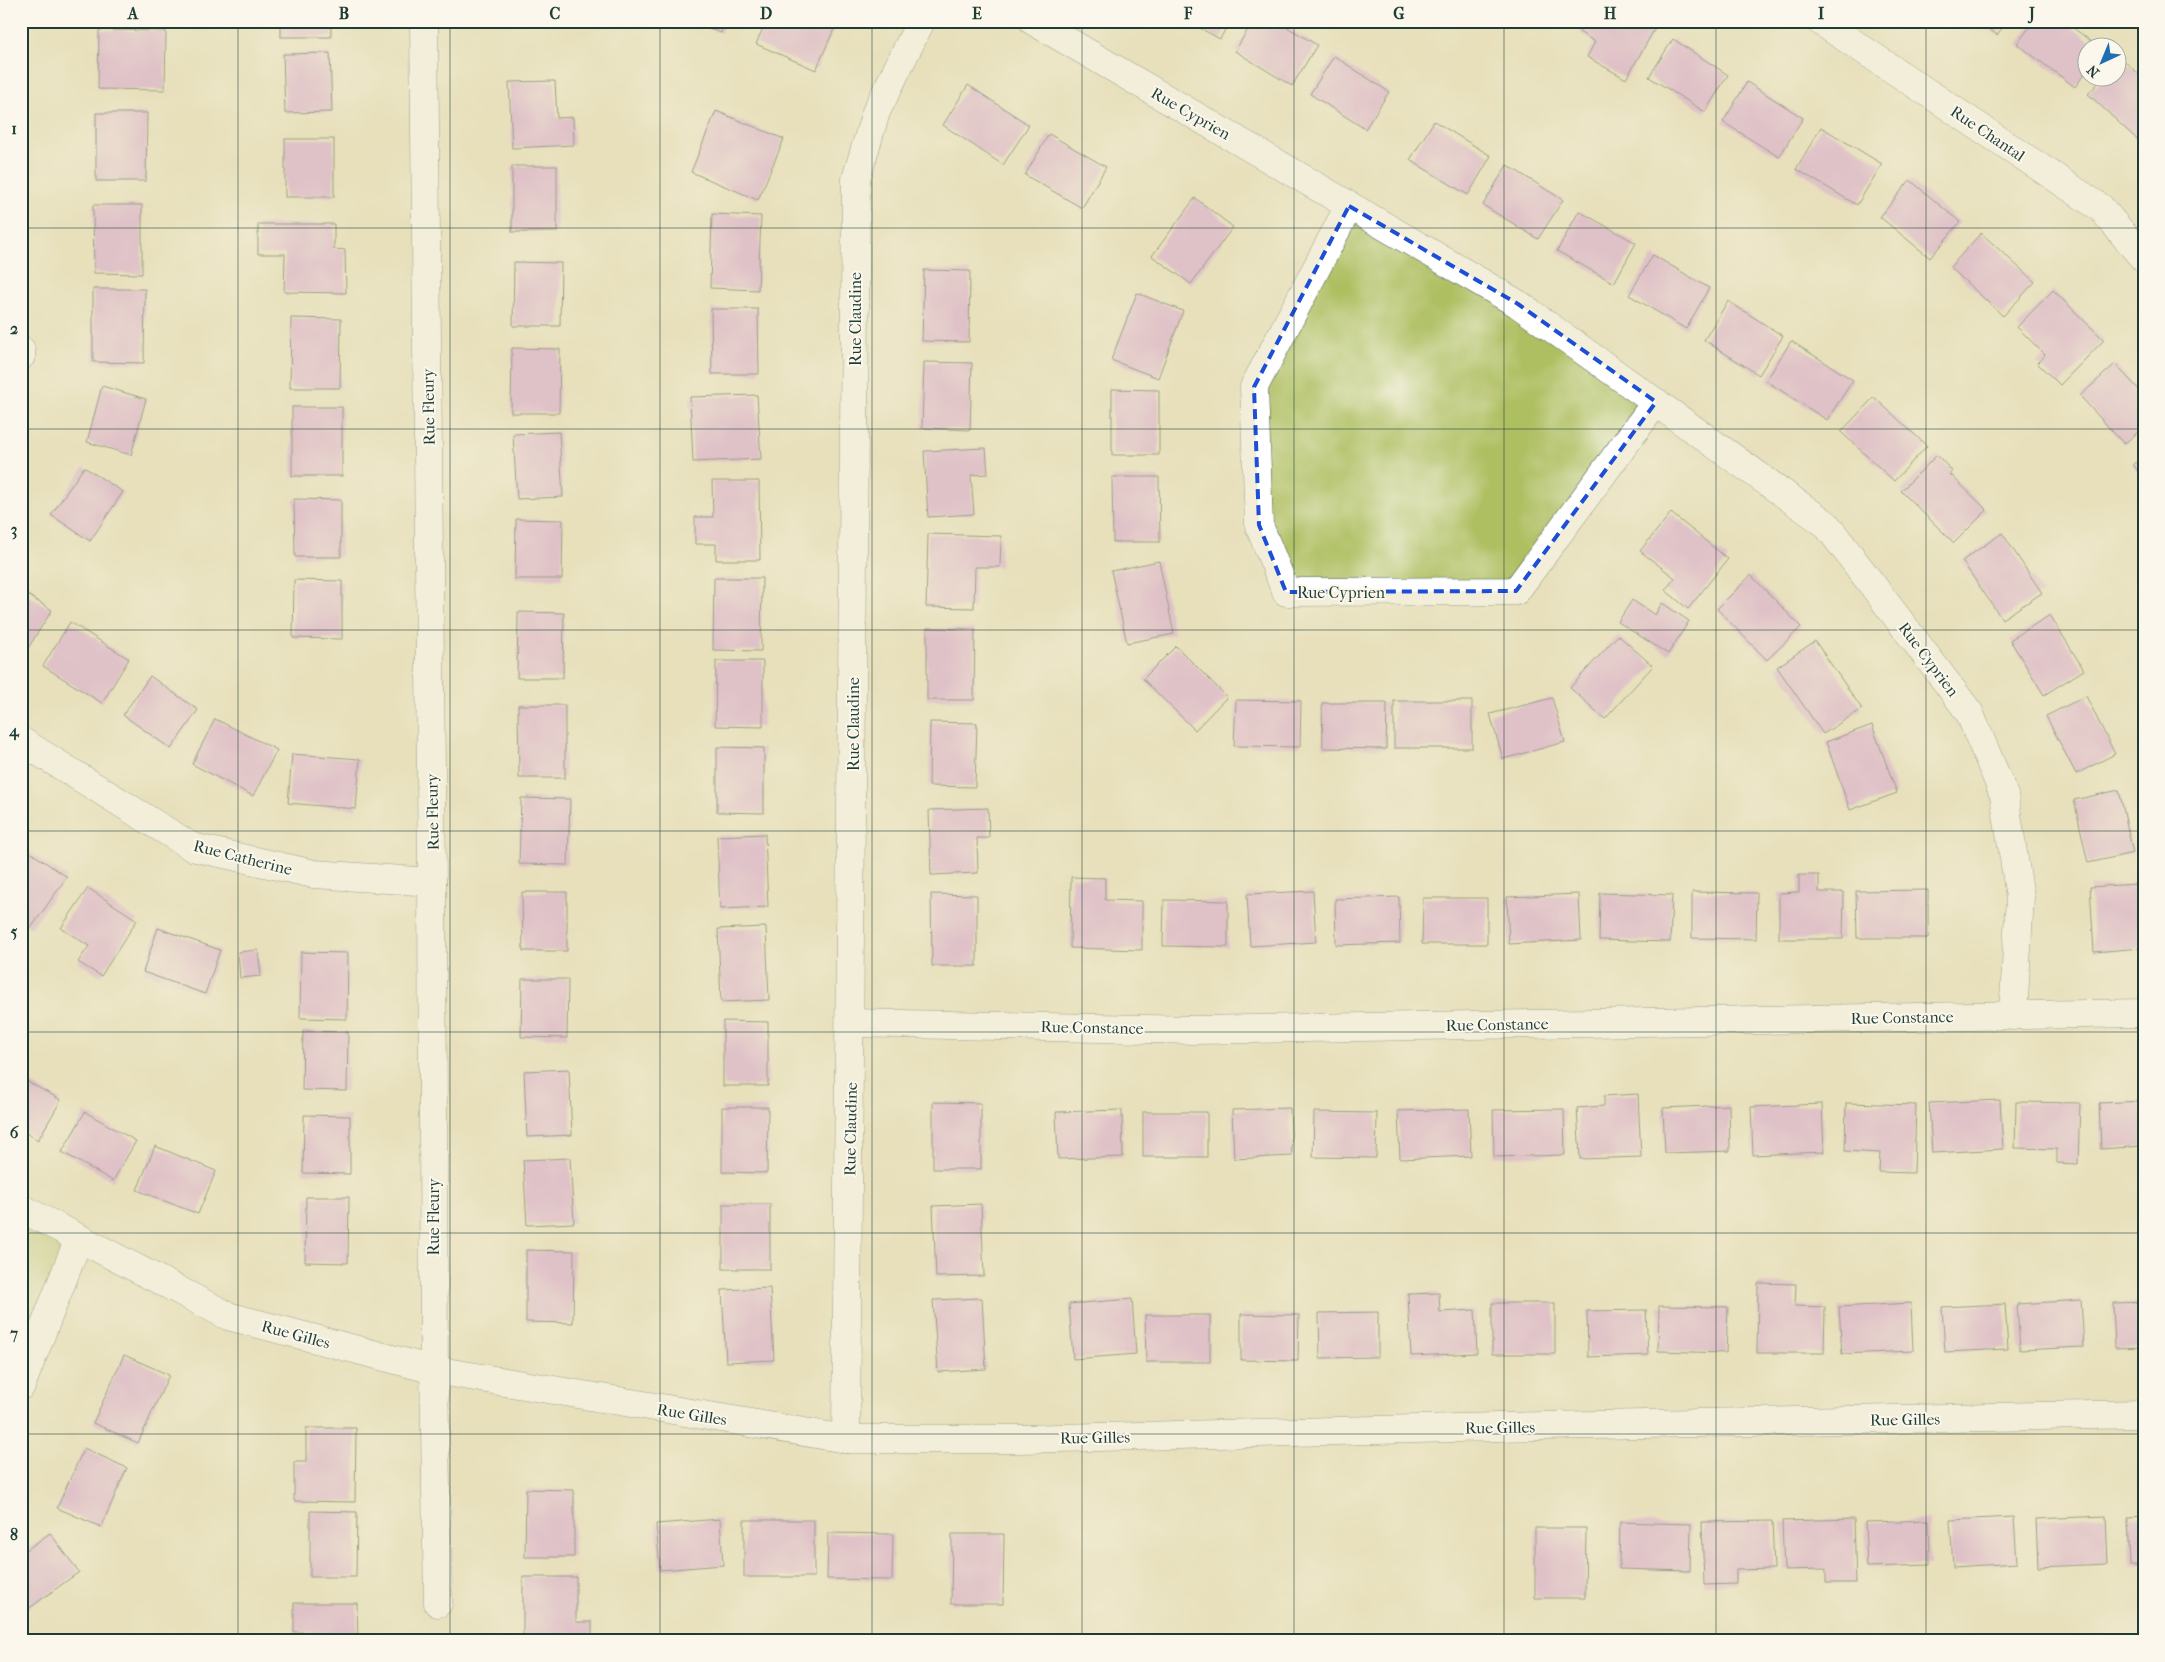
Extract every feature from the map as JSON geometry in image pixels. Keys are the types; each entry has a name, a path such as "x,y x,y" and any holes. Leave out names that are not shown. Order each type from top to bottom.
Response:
{"street":[{"name":"Rue Fleury","path":"424,21 432,882 434,1370 438,1603"},
{"name":"Rue Claudine","path":"846,1439 851,1022 856,179 876,112 921,21"},
{"name":"Rue Cyprien","path":"1033,21 1518,304 1826,524 1969,712 2004,795 2020,897 2013,1016"},
{"name":"Rue Chantal","path":"1820,21 2101,208 2144,259"},
{"name":"Rue Cyprien","path":"1349,206 1254,387 1259,525 1286,592 1516,591 1656,402"},
{"path":"21,350 21,356"},
{"name":"Rue Catherine","path":"21,741 192,847 314,874 432,882"},
{"name":"Rue Constance","path":"851,1022 1198,1030 2144,1013"},
{"name":"Rue Gilles","path":"21,1208 228,1316 434,1370 846,1439 1019,1439 2144,1414"},
{"path":"21,1386 79,1238"}],"highlighted area":[{"path":"1349,206 1518,304 1656,402 1516,591 1286,592 1259,525 1254,387"}],"green space":[{"path":"1349,206 1656,402 1516,591 1286,592 1259,525 1254,387"},
{"path":"21,1208 79,1238 21,1386"}],"building":[{"path":"281,21 331,21 331,37 281,37"},
{"path":"690,21 725,21 721,33"},
{"path":"766,21 822,21 835,27 816,70 756,44"},
{"path":"1187,21 1230,21 1220,39"},
{"path":"1253,21 1277,21 1317,45 1292,86 1235,51"},
{"path":"1585,21 1651,21 1657,25 1626,79 1587,57 1595,42 1579,32"},
{"path":"1978,21 2007,21 1997,35"},
{"path":"2034,21 2064,21 2087,38 2078,38 2078,83 2075,87 2017,44"},
{"path":"99,30 166,31 165,90 98,89"},
{"path":"1673,39 1728,75 1705,112 1649,77"},
{"path":"330,53 332,112 285,113 283,54"},
{"path":"1334,56 1389,92 1365,129 1310,94"},
{"path":"2128,64 2144,79 2144,140 2141,143 2088,94 2094,88 2128,88"},
{"path":"555,81 557,118 573,117 574,145 512,148 509,82"},
{"path":"1747,82 1803,118 1779,157 1723,122"},
{"path":"968,85 1029,125 1003,165 943,125"},
{"path":"716,111 784,139 758,200 691,172"},
{"path":"96,113 147,113 146,181 96,181"},
{"path":"1434,121 1491,156 1468,195 1410,160"},
{"path":"1821,127 1882,164 1857,205 1796,169"},
{"path":"1049,134 1106,167 1082,208 1025,175"},
{"path":"285,139 334,139 334,197 285,197"},
{"path":"1507,165 1563,200 1538,239 1483,205"},
{"path":"512,166 557,166 557,232 512,232"},
{"path":"1910,180 1960,222 1930,258 1880,217"},
{"path":"1195,198 1233,227 1191,284 1152,256"},
{"path":"93,205 142,205 142,274 94,273"},
{"path":"1579,211 1636,243 1614,283 1557,251"},
{"path":"712,214 761,216 758,290 710,288"},
{"path":"258,224 334,224 334,249 345,250 346,293 284,292 285,254 258,254"},
{"path":"1981,233 2035,282 2003,316 1950,267"},
{"path":"1653,255 1709,288 1686,329 1629,295"},
{"path":"514,262 561,263 560,326 513,326"},
{"path":"924,270 970,271 969,342 922,341"},
{"path":"93,289 145,289 144,363 93,362"},
{"path":"2053,290 2104,340 2060,385 2037,363 2045,355 2017,327"},
{"path":"1137,293 1183,311 1158,378 1111,360"},
{"path":"1728,301 1783,336 1759,375 1704,340"},
{"path":"711,309 758,309 759,374 712,374"},
{"path":"291,318 341,319 340,388 290,388"},
{"path":"1791,341 1853,380 1827,420 1766,381"},
{"path":"512,348 560,349 559,413 511,413"},
{"path":"924,362 972,363 970,430 922,428"},
{"path":"2115,364 2144,395 2144,427 2124,444 2080,396"},
{"path":"102,386 146,399 131,455 87,442"},
{"path":"1112,389 1159,390 1159,455 1112,455"},
{"path":"757,395 761,459 693,462 690,397"},
{"path":"1874,397 1927,446 1894,481 1841,432"},
{"path":"292,407 342,407 342,476 292,476"},
{"path":"559,432 563,497 517,499 513,434"},
{"path":"986,448 988,474 971,475 974,514 928,517 924,451"},
{"path":"1937,455 1952,471 1950,474 1987,510 1954,543 1901,491"},
{"path":"2144,458 2144,481 2133,464"},
{"path":"84,467 123,492 90,541 51,515"},
{"path":"1112,477 1159,477 1160,542 1113,542"},
{"path":"712,481 759,481 760,560 716,560 716,544 695,544 695,517 713,517"},
{"path":"294,499 341,500 341,557 295,557"},
{"path":"1671,513 1728,559 1688,609 1665,590 1675,578 1640,551"},
{"path":"516,519 563,520 562,579 515,579"},
{"path":"2002,533 2042,593 2002,619 1962,561"},
{"path":"928,534 1001,536 1000,567 975,567 974,608 926,607"},
{"path":"1159,561 1174,634 1127,643 1111,571"},
{"path":"1751,575 1801,627 1767,660 1717,609"},
{"path":"714,578 762,578 761,651 713,650"},
{"path":"294,580 342,581 342,639 293,638"},
{"path":"21,591 52,610 25,653 21,650"},
{"path":"1632,600 1655,615 1662,603 1689,621 1668,654 1618,622"},
{"path":"518,612 564,613 563,678 517,678"},
{"path":"2050,615 2084,670 2044,695 2010,640"},
{"path":"70,622 129,659 102,703 43,666"},
{"path":"927,628 975,629 974,700 927,700"},
{"path":"1618,635 1653,666 1605,719 1570,688"},
{"path":"1815,641 1862,709 1823,734 1777,667"},
{"path":"1176,646 1227,697 1195,730 1143,679"},
{"path":"716,661 763,661 763,727 715,726"},
{"path":"150,676 198,710 171,749 123,715"},
{"path":"2086,696 2115,754 2076,774 2046,716"},
{"path":"1552,698 1565,742 1503,759 1490,714"},
{"path":"1236,700 1301,701 1300,747 1234,746"},
{"path":"1394,701 1472,701 1472,748 1394,748"},
{"path":"1322,703 1387,703 1386,749 1323,748"},
{"path":"518,705 565,705 565,778 519,778"},
{"path":"215,719 277,750 253,796 192,764"},
{"path":"930,722 977,723 975,787 929,786"},
{"path":"1872,725 1897,793 1850,810 1826,742"},
{"path":"717,747 764,748 764,813 717,812"},
{"path":"292,754 360,759 356,809 288,803"},
{"path":"2119,790 2133,853 2088,863 2074,800"},
{"path":"521,798 570,799 568,865 519,864"},
{"path":"988,808 989,838 977,838 978,873 931,875 929,810"},
{"path":"765,834 768,907 720,909 717,836"},
{"path":"21,846 67,877 31,928 21,921"},
{"path":"1799,875 1819,875 1819,892 1844,892 1843,939 1779,939 1779,893 1799,892"},
{"path":"1071,877 1105,878 1105,900 1142,901 1142,950 1070,948"},
{"path":"2136,884 2141,948 2094,952 2090,887"},
{"path":"88,888 137,920 101,976 78,962 89,946 61,928"},
{"path":"1928,890 1928,938 1857,938 1856,891"},
{"path":"1313,891 1316,942 1250,946 1247,894"},
{"path":"522,892 567,892 567,951 523,951"},
{"path":"1692,892 1757,893 1756,939 1692,938"},
{"path":"1600,893 1672,895 1670,942 1599,940"},
{"path":"931,894 977,895 977,966 932,966"},
{"path":"1579,894 1581,940 1509,944 1507,897"},
{"path":"1399,897 1400,943 1336,945 1335,899"},
{"path":"1423,898 1487,898 1487,944 1422,944"},
{"path":"1164,900 1228,901 1228,947 1163,946"},
{"path":"766,927 769,1000 721,1002 718,929"},
{"path":"158,928 220,950 205,994 143,972"},
{"path":"258,950 261,976 240,978 238,952"},
{"path":"301,952 348,953 347,1019 300,1018"},
{"path":"522,979 568,979 567,1038 521,1037"},
{"path":"723,1021 768,1022 768,1086 723,1086"},
{"path":"303,1031 348,1032 347,1091 302,1090"},
{"path":"569,1069 572,1135 527,1137 524,1071"},
{"path":"21,1078 61,1100 38,1140 21,1130"},
{"path":"1638,1094 1641,1157 1580,1159 1577,1108 1604,1106 1604,1096"},
{"path":"2000,1100 2003,1149 1932,1153 1929,1103"},
{"path":"2144,1101 2144,1146 2101,1149 2099,1103"},
{"path":"933,1102 981,1103 981,1169 933,1169"},
{"path":"2016,1102 2080,1103 2078,1164 2057,1163 2057,1149 2015,1148"},
{"path":"1846,1103 1916,1105 1914,1173 1879,1172 1880,1153 1845,1151"},
{"path":"1822,1104 1824,1152 1753,1155 1751,1107"},
{"path":"1729,1105 1730,1151 1665,1153 1663,1108"},
{"path":"722,1107 768,1107 767,1173 722,1172"},
{"path":"1290,1108 1292,1156 1234,1159 1232,1110"},
{"path":"1469,1109 1471,1156 1400,1159 1398,1111"},
{"path":"1564,1109 1565,1155 1494,1157 1493,1110"},
{"path":"1122,1110 1123,1157 1058,1159 1056,1112"},
{"path":"85,1112 136,1141 113,1181 62,1152"},
{"path":"1143,1112 1207,1112 1207,1157 1143,1157"},
{"path":"1314,1112 1377,1113 1376,1158 1313,1157"},
{"path":"304,1115 350,1116 350,1174 303,1173"},
{"path":"155,1146 216,1171 198,1214 137,1190"},
{"path":"570,1158 574,1223 527,1225 523,1160"},
{"path":"306,1197 349,1197 348,1263 305,1262"},
{"path":"723,1204 770,1204 770,1269 723,1269"},
{"path":"981,1204 984,1276 936,1277 933,1206"},
{"path":"526,1250 574,1251 573,1323 526,1322"},
{"path":"1758,1283 1796,1284 1795,1306 1825,1307 1824,1353 1757,1353"},
{"path":"770,1288 774,1360 726,1362 722,1290"},
{"path":"1439,1293 1440,1312 1475,1310 1477,1353 1411,1356 1408,1294"},
{"path":"982,1298 986,1369 938,1372 933,1300"},
{"path":"1132,1299 1136,1354 1073,1359 1069,1304"},
{"path":"2081,1300 2084,1347 2020,1350 2017,1304"},
{"path":"2144,1302 2144,1347 2115,1348 2113,1303"},
{"path":"1492,1303 1555,1303 1555,1354 1492,1354"},
{"path":"1911,1303 1913,1351 1842,1354 1839,1307"},
{"path":"2005,1304 2008,1349 1945,1352 1942,1307"},
{"path":"1659,1306 1728,1307 1726,1353 1658,1351"},
{"path":"1646,1310 1648,1355 1588,1357 1587,1311"},
{"path":"1378,1312 1378,1357 1320,1358 1319,1313"},
{"path":"1241,1314 1299,1315 1298,1361 1241,1360"},
{"path":"1145,1315 1210,1315 1210,1362 1146,1362"},
{"path":"124,1355 169,1375 138,1443 93,1423"},
{"path":"306,1428 356,1428 355,1502 294,1501 294,1462 306,1462"},
{"path":"84,1448 127,1468 101,1527 57,1508"},
{"path":"526,1489 574,1490 574,1557 525,1557"},
{"path":"310,1511 357,1512 356,1577 310,1577"},
{"path":"2106,1516 2108,1564 2038,1567 2036,1519"},
{"path":"2014,1517 2017,1563 1953,1567 1950,1520"},
{"path":"2144,1517 2144,1565 2130,1565 2128,1518"},
{"path":"720,1519 723,1565 660,1570 656,1524"},
{"path":"1854,1519 1856,1583 1826,1583 1826,1569 1784,1570 1782,1521"},
{"path":"744,1520 814,1520 814,1577 744,1577"},
{"path":"1929,1520 1930,1565 1867,1567 1865,1522"},
{"path":"1772,1521 1774,1569 1736,1570 1736,1584 1704,1585 1702,1522"},
{"path":"1620,1522 1691,1524 1690,1571 1619,1569"},
{"path":"1535,1528 1586,1528 1585,1598 1535,1598"},
{"path":"50,1533 79,1572 24,1612 21,1609 21,1554"},
{"path":"828,1533 893,1534 892,1580 827,1579"},
{"path":"952,1534 1004,1534 1003,1604 951,1604"},
{"path":"523,1577 576,1577 576,1622 592,1622 592,1641 523,1641"},
{"path":"294,1603 357,1603 358,1641 311,1641 311,1632 294,1632"}]}
